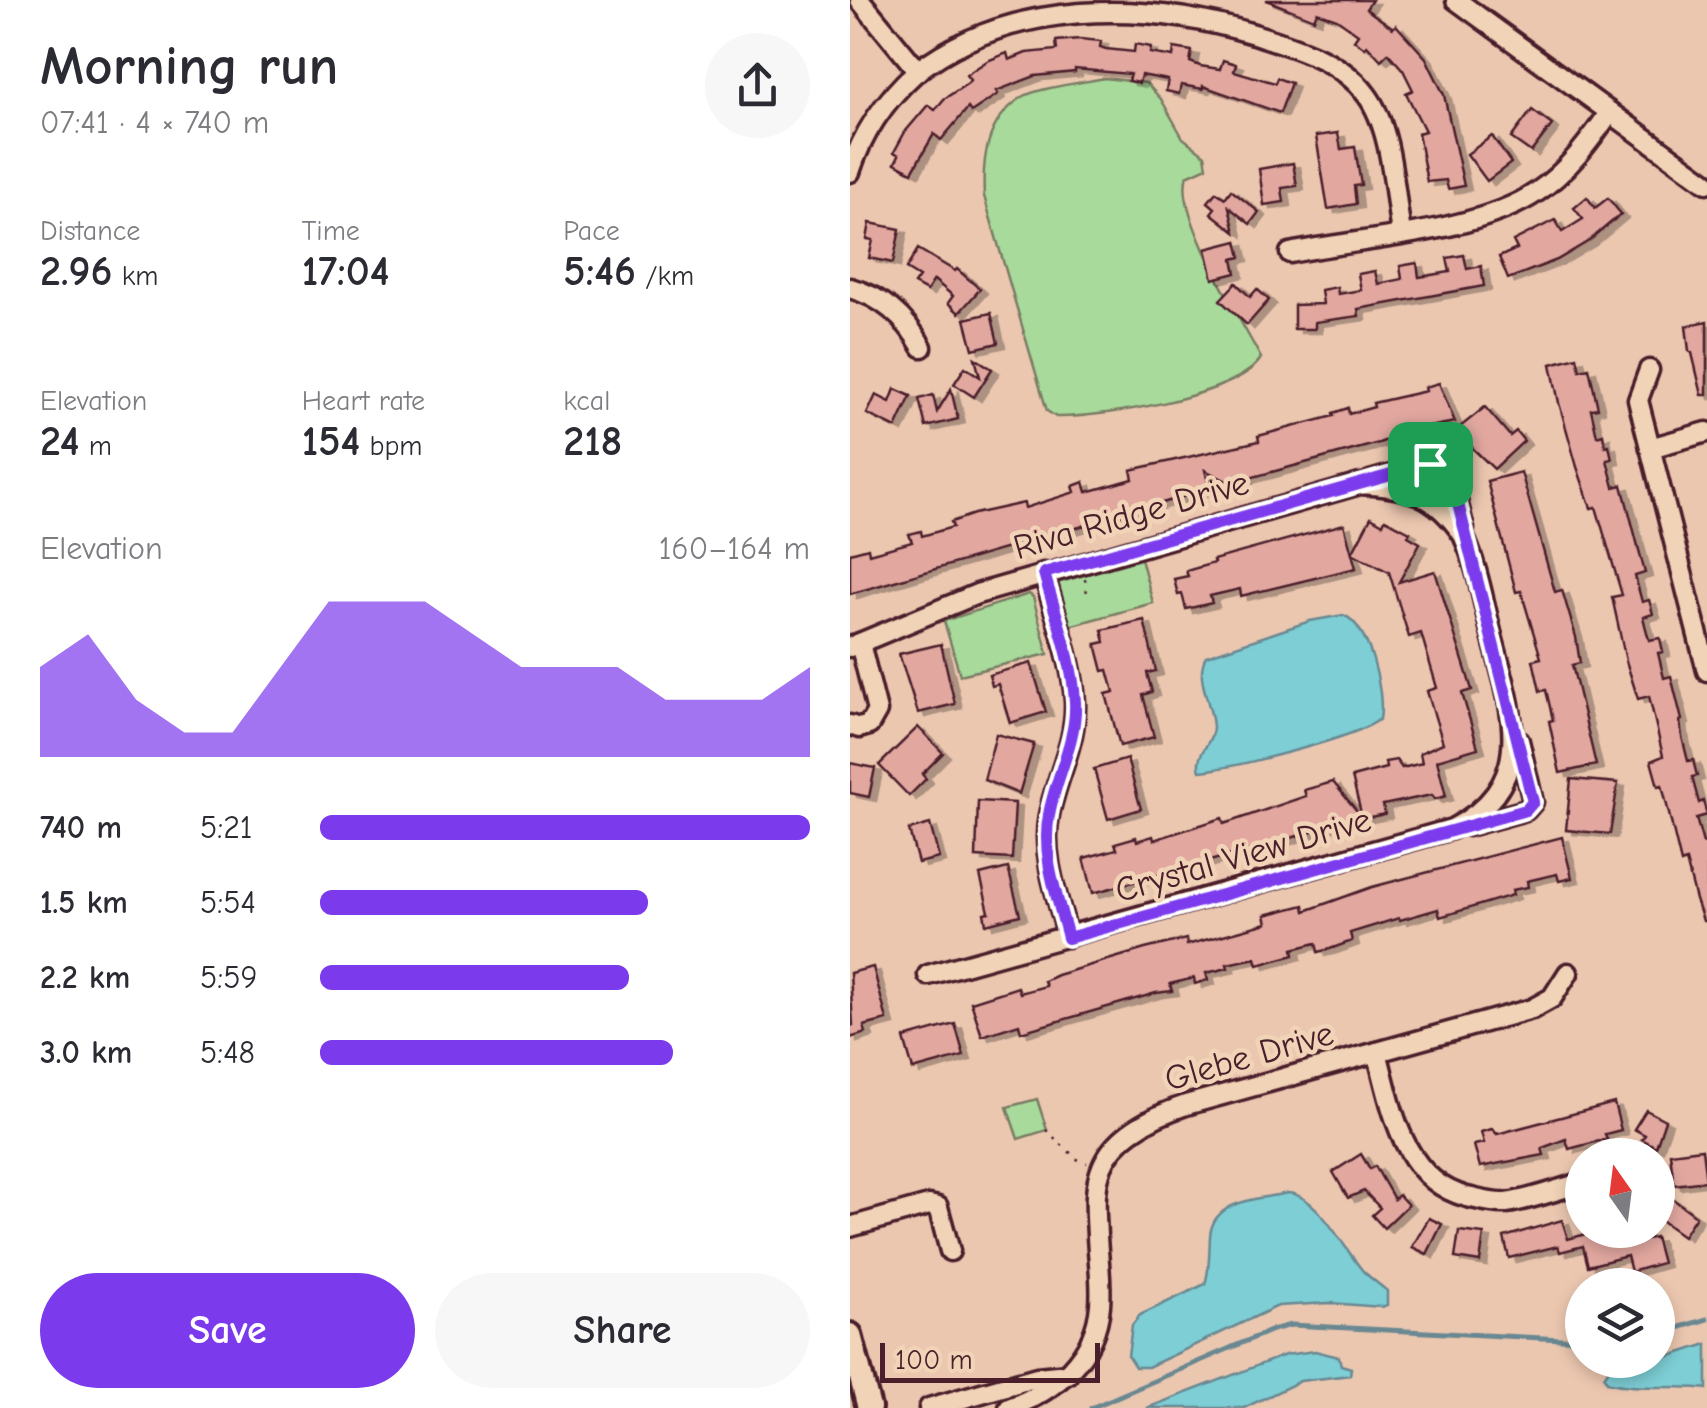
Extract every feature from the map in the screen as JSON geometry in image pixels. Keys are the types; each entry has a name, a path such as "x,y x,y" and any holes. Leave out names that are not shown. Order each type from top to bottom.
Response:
{"main road":[{"path":"850,1336 868,1408"}],"street":[{"path":"860,0 918,71"},
{"path":"1456,0 1707,184"},
{"path":"850,172 877,116 918,71 961,39 1004,20 1084,3 1217,22 1340,68 1365,92 1381,123 1401,233"},
{"path":"1290,253 1487,217 1525,200 1569,166 1610,112"},
{"path":"850,288 872,296 894,311 922,347"},
{"path":"1649,370 1638,400 1707,671"},
{"path":"1650,448 1707,432"},
{"path":"1360,484 1430,464 1443,465 1451,476 1512,711 1533,802 1526,810 1442,833"},
{"name":"Riva Ridge Drive","path":"850,725 869,725 877,711 855,645 950,604 1044,573 1360,484 1403,488 1425,497 1455,523 1469,549"},
{"path":"1044,573 1075,702 1072,737 1046,834 1048,860 1068,938"},
{"name":"Crystal View Drive","path":"928,976 1442,833 1476,816 1502,785 1514,747 1512,711"},
{"name":"Glebe Drive","path":"1009,1408 1044,1393 1069,1374 1090,1343 1100,1306 1097,1187 1102,1166 1114,1149 1146,1121 1166,1112 1532,1009 1552,998 1568,973"},
{"path":"1377,1052 1400,1134 1424,1172 1440,1186 1456,1194 1506,1203 1565,1188"},
{"path":"850,1228 929,1205 938,1207 950,1251"},
{"path":"929,1408 980,1401 1037,1377 1069,1374"}],"path":[{"path":"1085,578 1087,594"},
{"path":"1046,1130 1077,1159 1088,1163"}],"green space":[{"path":"1105,78 1146,83 1161,99 1183,138 1205,155 1207,167 1187,176 1190,215 1212,267 1261,358 1248,371 1198,394 1134,409 1056,417 1047,411 984,196 984,168 993,129 1021,98 1049,88"},
{"path":"1138,547 1153,603 1058,629 1044,573"},
{"path":"1029,594 1048,654 960,675 944,621"},
{"path":"1037,1099 1047,1130 1018,1139 1007,1107"}],"water":[{"path":"1343,615 1360,631 1373,660 1380,693 1380,719 1321,743 1200,771 1200,759 1213,727 1202,673 1206,656 1310,621"},
{"path":"1288,1193 1310,1203 1330,1224 1363,1271 1387,1291 1387,1305 1278,1306 1148,1367 1135,1367 1128,1356 1132,1325 1140,1315 1205,1284 1210,1236 1220,1215 1252,1199"},
{"path":"1707,1344 1707,1389 1630,1386 1607,1382 1605,1378 1675,1378 1675,1354"},
{"path":"1315,1351 1339,1357 1341,1365 1351,1368 1350,1375 1300,1381 1244,1408 1147,1408 1285,1355"}],"building":[{"path":"1266,0 1372,0 1366,9 1393,28 1396,25 1426,58 1444,95 1464,186 1448,189 1446,180 1427,182 1418,133 1425,131 1406,93 1413,90 1388,53 1381,60 1367,45 1365,48 1354,40 1358,34 1337,19 1317,12 1314,19"},
{"path":"1056,41 1101,41 1100,47 1106,49 1134,52 1135,44 1151,47 1150,53 1173,57 1174,48 1192,51 1190,62 1200,66 1220,69 1223,60 1236,64 1234,71 1275,83 1277,78 1291,83 1280,113 1203,86 1181,85 1179,94 1166,91 1168,80 1141,75 1139,83 1128,81 1130,74 1075,69 1035,76 996,91 998,94 971,112 968,108 941,140 934,134 912,172 895,163 899,155 894,152 905,132 928,105 935,110 968,83 966,75 1007,53 1009,60 1026,53 1057,50"},
{"path":"1532,110 1552,125 1531,152 1511,138"},
{"path":"1338,133 1341,149 1355,147 1361,185 1354,186 1356,204 1328,209 1316,136"},
{"path":"1492,136 1511,163 1487,181 1467,154"},
{"path":"1293,163 1297,186 1282,188 1284,202 1264,205 1259,169"},
{"path":"1231,190 1259,212 1250,224 1229,207 1235,232 1211,213 1215,208 1208,202 1216,192 1225,198"},
{"path":"1587,197 1595,208 1608,198 1621,214 1589,241 1557,260 1508,279 1499,257 1517,249 1513,241 1555,220 1562,232 1583,219 1574,208"},
{"path":"870,223 900,229 893,263 869,258 873,240 867,239"},
{"path":"1237,241 1241,257 1233,259 1236,273 1213,279 1206,249"},
{"path":"918,249 957,269 980,289 959,313 948,303 953,296 934,280 927,291 914,284 919,277 906,269"},
{"path":"1464,255 1467,269 1481,266 1484,286 1358,309 1359,316 1315,322 1315,329 1294,329 1294,305 1323,304 1321,290 1337,287 1338,294 1361,290 1358,274 1375,271 1378,284 1402,279 1400,266 1417,263 1419,277 1450,272 1447,258"},
{"path":"1236,283 1250,297 1257,289 1269,300 1247,325 1220,300"},
{"path":"991,313 998,343 973,349 965,319"},
{"path":"1707,321 1707,395 1702,395 1686,326"},
{"path":"1577,357 1580,370 1589,368 1598,408 1591,409 1597,436 1603,434 1605,446 1609,445 1612,459 1607,460 1614,487 1622,485 1645,573 1635,576 1642,602 1649,600 1653,614 1643,617 1649,640 1660,638 1663,652 1658,653 1664,678 1671,676 1688,761 1693,760 1697,776 1692,777 1699,803 1703,801 1707,815 1696,818 1703,843 1707,842 1707,921 1703,921 1686,861 1681,863 1662,785 1658,786 1651,761 1663,756 1649,696 1638,699 1626,661 1612,597 1622,595 1559,403 1551,364"},
{"path":"975,358 992,369 974,397 954,384 965,367 980,377"},
{"path":"1439,383 1455,422 1413,430 1231,483 1205,470 1210,489 850,594 850,553 868,548 869,554 912,542 909,534 921,531 922,536 953,527 951,522 974,514 1024,503 1025,508 1075,492 1073,486 1084,482 1087,492 1133,479 1131,470 1259,441 1258,436 1334,416 1333,413 1348,408 1349,414 1374,407 1373,403 1426,391 1425,387"},
{"path":"895,389 911,396 896,428 867,414 876,395 890,402"},
{"path":"951,389 958,419 926,427 919,399 933,395 937,412"},
{"path":"1485,407 1510,436 1516,431 1524,441 1494,469 1464,440 1469,436 1460,427"},
{"path":"1521,472 1555,592 1562,590 1576,637 1580,663 1572,665 1596,765 1560,773 1546,690 1540,691 1533,660 1541,658 1521,591 1516,592 1487,481"},
{"path":"1371,517 1383,524 1385,519 1410,532 1408,536 1420,543 1399,582 1435,571 1472,690 1462,693 1478,748 1437,760 1446,796 1383,805 1385,814 1331,825 1093,893 1084,858 1117,849 1115,843 1136,837 1137,841 1153,836 1154,840 1222,818 1224,824 1306,796 1304,790 1333,782 1362,817 1352,777 1386,768 1385,762 1396,760 1402,768 1422,763 1420,753 1443,743 1427,691 1437,688 1421,633 1409,637 1389,572 1352,553"},
{"path":"1344,524 1356,568 1241,596 1240,589 1210,596 1212,603 1186,609 1182,594 1178,595 1174,579 1188,576 1186,571"},
{"path":"1144,620 1156,671 1147,673 1152,692 1143,695 1154,737 1120,746 1106,694 1114,692 1096,644 1105,642 1102,630"},
{"path":"941,644 955,704 918,713 899,654"},
{"path":"1031,663 1046,712 1010,723 998,684 992,686 989,675"},
{"path":"918,727 943,753 922,774 926,779 909,796 879,765"},
{"path":"996,734 1034,744 1019,794 984,780"},
{"path":"1127,759 1141,809 1108,819 1094,769"},
{"path":"850,763 875,768 869,797 850,793"},
{"path":"1571,779 1618,783 1610,834 1566,830"},
{"path":"978,801 1015,803 1012,859 976,857"},
{"path":"930,824 939,858 918,863 909,830"},
{"path":"1562,837 1572,878 1559,881 1557,874 1527,881 1528,887 1512,890 1513,895 1440,917 1438,909 1399,918 1350,933 1352,941 1330,949 1318,952 1316,943 1293,949 1294,955 1258,965 1256,958 1227,964 1228,968 1206,973 1208,980 1195,984 1194,978 1170,984 1172,991 1021,1032 1019,1024 982,1036 971,1002 1018,987 1020,993 1046,986 1044,981 1057,975 1145,949 1186,939 1187,945 1267,923 1265,915 1304,905 1305,911 1372,887"},
{"path":"1008,868 1020,915 986,924 984,913 989,912 980,875"},
{"path":"873,967 887,1020 864,1026 866,1033 850,1038 850,973"},
{"path":"955,1024 964,1056 913,1070 904,1038"},
{"path":"1614,1103 1621,1130 1605,1134 1607,1138 1565,1138 1542,1148 1544,1155 1480,1167 1474,1145 1484,1143 1481,1132 1492,1129 1497,1134"},
{"path":"1646,1110 1665,1120 1659,1138 1643,1138 1645,1135 1634,1129"},
{"path":"1702,1149 1706,1181 1675,1185 1675,1152"},
{"path":"1361,1154 1370,1169 1375,1166 1394,1199 1399,1195 1408,1205 1384,1228 1372,1215 1380,1208 1364,1191 1348,1198 1333,1172"},
{"path":"1675,1200 1696,1216 1683,1236 1675,1230"},
{"path":"1429,1218 1442,1224 1427,1254 1412,1247"},
{"path":"1562,1220 1565,1248 1575,1248 1560,1252 1558,1246 1509,1258 1504,1237"},
{"path":"1459,1231 1484,1234 1480,1262 1455,1258"},
{"path":"1584,1248 1658,1248 1662,1263 1630,1268 1627,1256 1588,1266"}],"waterway":[{"path":"1675,1329 1707,1319"},
{"path":"1091,1408 1291,1325 1565,1339"}],"route":[{"path":"1430,464 1443,465 1451,476 1533,802 1526,810 1068,938 1048,860 1046,834 1072,737 1075,702 1044,573 1430,464"}]}
